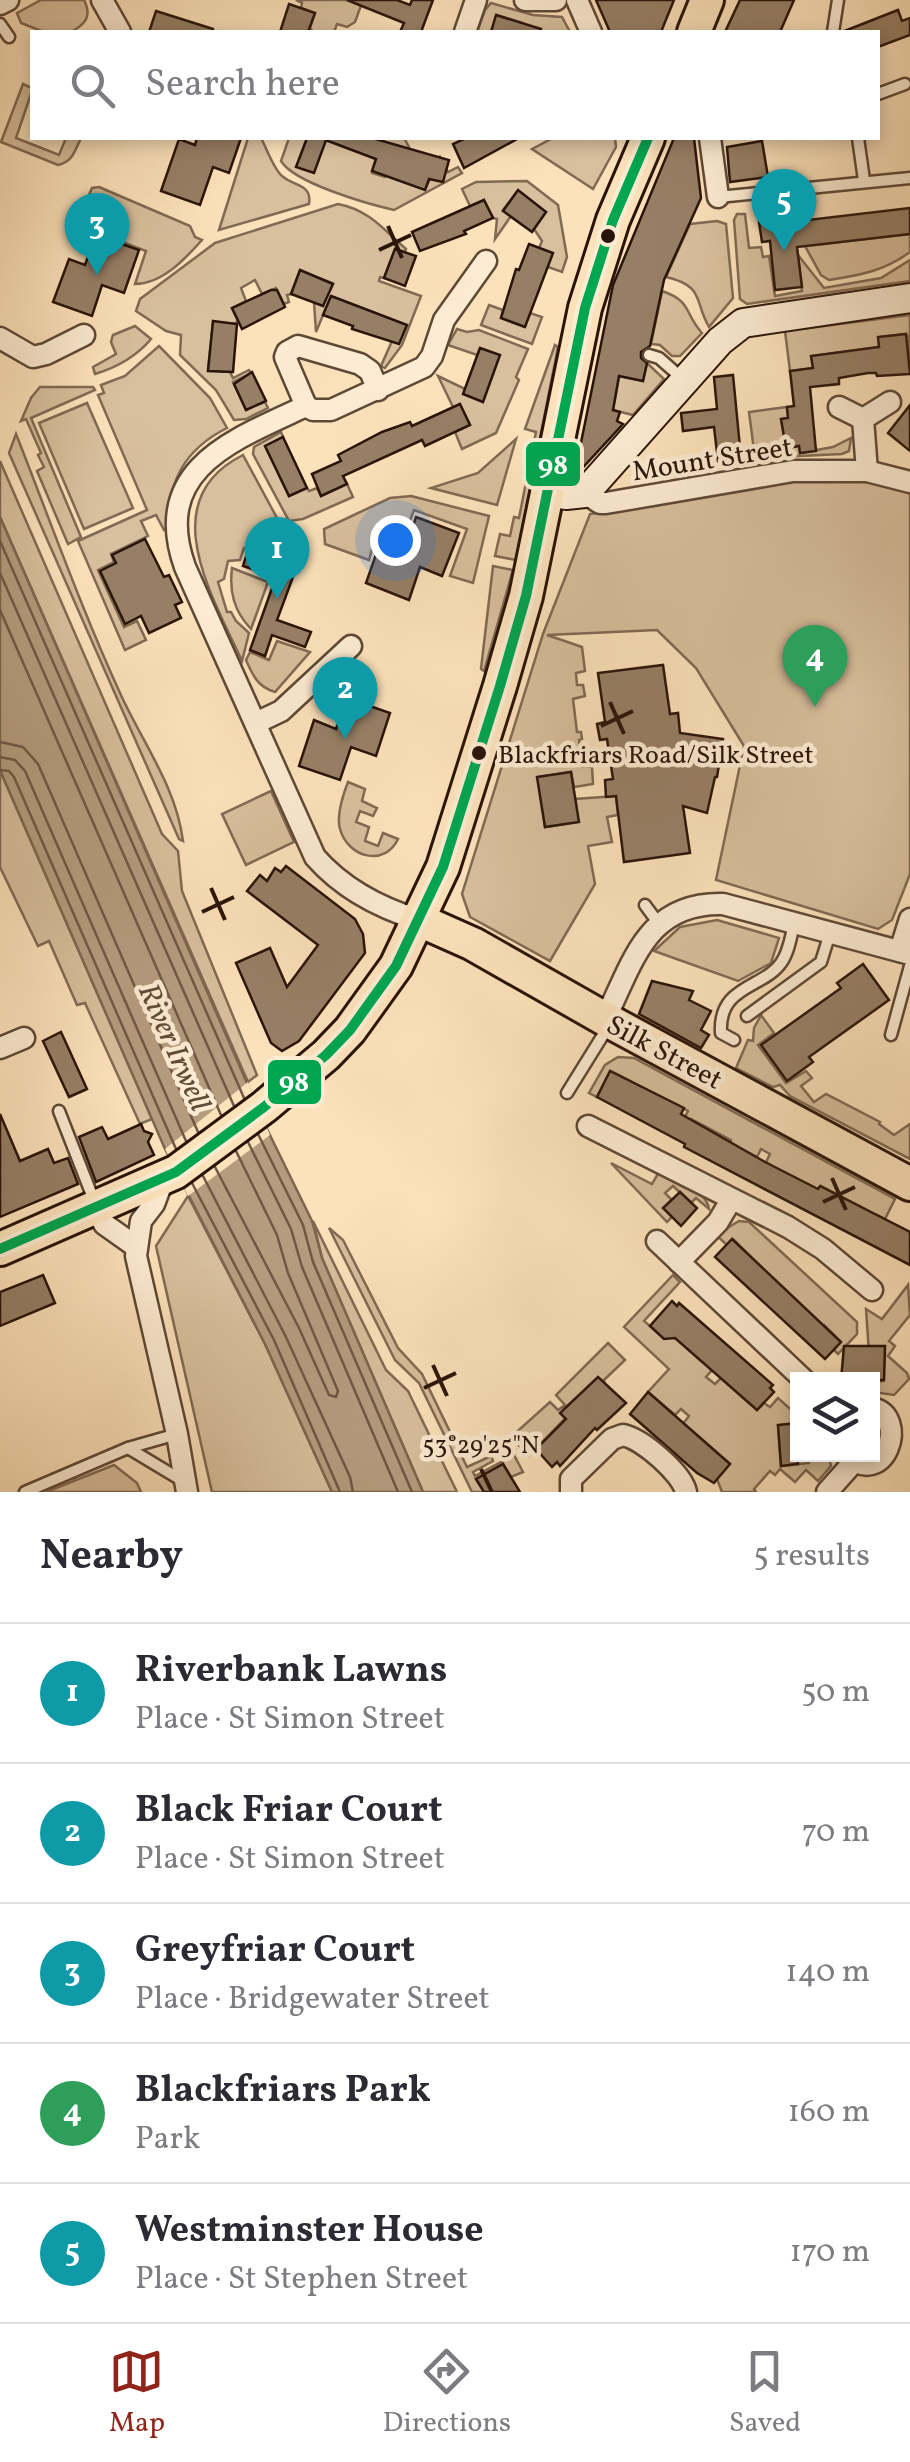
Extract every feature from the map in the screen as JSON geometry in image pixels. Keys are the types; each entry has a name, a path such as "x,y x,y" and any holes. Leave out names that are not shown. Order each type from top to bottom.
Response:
{"main road":[{"path":"695,30 707,0"},
{"path":"0,1249 170,1176 300,1078 350,1030 396,966 443,866 500,686 526,596 597,265 647,140"},
{"name":"Silk Street","path":"420,920 489,952 910,1184"}],"street":[{"path":"0,4 8,0"},
{"path":"102,0 119,30"},
{"path":"466,30 476,0"},
{"path":"525,0 556,0"},
{"path":"577,0 590,30"},
{"path":"710,140 718,198"},
{"path":"420,920 389,910 355,891 315,857 185,567 177,537 178,508 185,484 212,454 306,406 331,410 417,372 428,362 444,320 486,262"},
{"path":"549,491 575,495 585,492 720,341 743,323 910,298"},
{"path":"0,338 32,357 84,335"},
{"path":"306,406 285,357 298,346 360,364 370,371 378,390"},
{"path":"863,419 890,402"},
{"path":"839,407 863,419"},
{"path":"863,419 867,471"},
{"name":"Mount Street","path":"585,492 606,503 793,470 867,471 910,482"},
{"path":"256,723 281,711 351,646"},
{"path":"608,1021 634,956 659,924 680,910 722,904 907,957 910,919"},
{"path":"0,1048 24,1038"},
{"path":"588,1126 779,1222 823,1248 872,1290"},
{"path":"170,1176 141,1221 135,1246 178,1434 186,1487"},
{"path":"679,1262 718,1222 731,1200"},
{"path":"96,1208 104,1224 135,1246"},
{"path":"657,1241 796,1372"},
{"path":"852,1462 860,1469 880,1471 902,1465 904,1433 899,1411 880,1409"},
{"path":"571,1492 571,1479 612,1440 623,1435 640,1442 681,1478 686,1492"},
{"path":"827,1492 846,1462"}],"lane":[{"path":"833,30 838,0"},
{"path":"0,24 9,37"},
{"path":"880,93 905,84"},
{"path":"858,140 864,180"},
{"path":"718,198 910,178"},
{"path":"648,354 659,358 685,381"},
{"path":"645,905 659,924"},
{"path":"734,1040 721,1032 720,1022 738,991 772,972 781,962 794,923"},
{"path":"748,1016 821,962 830,932"},
{"path":"891,1035 907,957"},
{"path":"567,1093 608,1021"},
{"path":"58,1111 96,1208"},
{"path":"25,1492 128,1448 178,1434"},
{"path":"128,1448 186,1487"}],"shaded area":[{"path":"41,0 84,0 87,11 86,19 74,30 39,30 21,23 17,13"},
{"path":"296,0 363,0 355,22 347,27 337,24 335,30 312,30 315,13 301,8 302,3"},
{"path":"491,3 533,15 562,17 569,30 521,30 523,23 497,15 492,30 478,30"},
{"path":"23,84 30,87 30,97 16,138 59,155 65,140 80,140 73,155 58,165 1,142"},
{"path":"247,140 262,140 279,173 305,189 309,204 219,230"},
{"path":"288,140 325,140 376,159 372,173 385,177 398,147 380,140 405,140 409,147 398,180 425,190 440,157 448,172 458,167 462,173 394,210 333,192 300,177 281,161"},
{"path":"549,140 615,140 616,147 593,189 532,149"},
{"path":"527,181 558,205 567,257 562,272 548,267 539,248 542,241 534,229 546,212 518,191 503,210 511,216 495,239 497,219 484,200 470,206 462,189 476,182"},
{"path":"99,187 190,226 195,237 202,240 164,275 135,284 146,251 83,227 93,222 88,213 96,208 89,195 92,188"},
{"path":"338,204 367,216 406,249 395,249 384,278 379,281 421,296 402,345 385,368 381,366 392,341 406,325 331,296 316,332 314,302 323,306 332,283 300,271 291,294 287,295 289,302 284,304 276,288 262,294 255,280 241,288 246,301 232,308 238,320 235,324 213,322 208,370 230,372 233,378 249,370 251,373 233,382 246,409 265,402 268,408 246,419 234,420 216,390 180,355 181,335 166,331 136,311 140,299 215,243"},
{"path":"737,214 745,214 749,248 761,247 763,257 769,256 775,296 802,291 798,255 824,288 881,278 910,260 910,281 747,304 740,299 734,220"},
{"path":"690,224 726,224 733,298 709,327 693,290 666,277"},
{"path":"910,234 910,252 891,264 829,280 821,275 805,246"},
{"path":"662,291 683,303 702,333 680,356 672,356 660,345 651,344"},
{"path":"489,305 503,310 501,318 524,327 530,313 542,317 532,344 481,325"},
{"path":"910,315 910,370 906,334 879,337 879,347 812,356 813,368 790,371 785,331"},
{"path":"135,326 151,339 126,361 95,374 93,367 116,354 111,342 113,335"},
{"path":"457,329 479,330 528,349 496,433 462,449 455,432 470,425 461,407 454,409 438,376 465,389 480,348 477,355 448,345"},
{"path":"555,345 558,347 516,560 495,556 500,534 510,536 514,517 519,518 536,432 525,429"},
{"path":"159,346 210,398 227,428 199,446 181,469 171,496 166,529 156,515 141,521 148,536 111,554 114,562 98,570 124,627 137,621 146,640 125,650 78,541 147,510 98,395 104,393 101,385 125,376"},
{"path":"647,363 664,379 633,415 613,410 619,376 643,381"},
{"path":"40,387 95,390 31,418 81,537 68,544 37,471 44,467 38,455 41,453 26,419 21,421"},
{"path":"87,403 133,508 84,529 39,423"},
{"path":"787,407 788,418 781,419 786,447 799,446 800,453 833,447 851,438 849,451 755,458 749,412"},
{"path":"281,432 283,437 266,446 289,496 317,488 321,496 347,484 353,497 303,519 289,521 253,454 254,447"},
{"path":"16,434 106,661 166,783 183,841 9,453"},
{"path":"516,439 497,505 431,488 478,473"},
{"path":"243,455 277,518 291,533 284,539 277,557 244,548 240,560 228,561 224,579 218,582 227,612 249,633 242,661 205,579 195,523 201,497 216,474"},
{"path":"0,461 162,834 178,851 182,891 257,1075 248,1082 0,517"},
{"path":"867,481 910,494 910,874 892,920 878,929 716,880 744,746 696,668 657,630 547,635 582,647 585,671 576,673 577,685 583,685 585,696 573,699 577,732 581,732 582,739 582,767 592,766 593,784 574,787 571,772 538,777 545,827 578,822 575,799 616,796 618,815 607,817 612,842 588,846 595,884 550,961 470,917 462,894 543,634 590,514 716,494 752,482"},
{"path":"411,496 489,516 473,583 450,576 467,529 414,510 402,542 376,534 369,560 325,544 324,529 390,498"},
{"path":"493,566 513,570 484,671 481,669"},
{"path":"232,568 268,582 251,629 234,601"},
{"path":"277,641 310,652 275,692 257,680 246,660 250,652 269,660"},
{"path":"0,770 152,1119 140,1124 85,1003 77,1005 49,941 38,946 0,867"},
{"path":"348,782 365,789 362,801 377,808 373,816 360,811 356,822 369,827 365,841 378,846 383,833 398,839 385,853 376,856 358,852 344,839 339,818"},
{"path":"271,791 294,842 246,865 222,814"},
{"path":"717,920 779,938 771,963 738,981 654,951 680,927"},
{"path":"761,1015 774,1033 758,1045 786,1083 806,1071 812,1078 801,1086 814,1102 826,1094 880,1122 894,1135 910,1124 910,1159 790,1096 780,1085 773,1087 736,1068 748,1040 753,1041"},
{"path":"618,1057 634,1058 895,1199 885,1219 874,1214 871,1219 861,1207 821,1186 815,1196 766,1162 770,1154 761,1149 757,1157 743,1150 725,1154 731,1140 691,1119 679,1128 688,1111 611,1071 597,1097 589,1093 605,1065"},
{"path":"611,1163 652,1184 659,1172 697,1191 709,1209 696,1198 691,1203 673,1186 665,1193 672,1200 664,1208 672,1217 667,1222"},
{"path":"188,1196 265,1344 332,1492 212,1492 156,1246"},
{"path":"313,1221 386,1370 408,1391 457,1492 423,1492 322,1258"},
{"path":"739,1221 749,1222 857,1322 857,1334 838,1354 834,1350 840,1341 824,1325 816,1333 744,1262 750,1256 733,1239 727,1245 716,1235"},
{"path":"329,1228 343,1240 398,1348 422,1374 467,1467 491,1456 493,1461 473,1472 475,1476 514,1455 523,1472 511,1477 503,1464 476,1479 484,1492 472,1492 419,1383 395,1360"},
{"path":"673,1275 680,1282 644,1321 659,1334 673,1335 701,1361 709,1353 719,1362 706,1377 715,1384 721,1378 757,1410 764,1403 770,1407 778,1398 790,1409 790,1424 778,1425 781,1466 830,1462 831,1466 818,1481 806,1470 795,1482 780,1469 775,1475 770,1471 754,1489 756,1492 722,1492 717,1479 730,1464 682,1425 689,1416 681,1409 675,1415 648,1392 669,1369 624,1327"},
{"path":"908,1285 910,1315 889,1341 895,1346 888,1356 909,1379 894,1395 880,1393 885,1354 869,1353 866,1309 882,1319"},
{"path":"608,1343 625,1360 581,1406 574,1400 565,1408 570,1413 529,1456 511,1437 550,1402 558,1410 565,1405 556,1395"},
{"path":"114,1465 137,1483 141,1492 46,1492"}],"water":[{"name":"River Irwell","path":"0,517 267,1129 312,1221 322,1258 423,1492 332,1492 265,1344 165,1149 0,770"}],"pier":[{"path":"248,1082 270,1135 188,1196 165,1149"}],"building":[{"path":"347,0 397,0 410,5 412,0 433,0 422,30 401,30 404,23"},
{"path":"596,0 674,0 662,30 609,30"},
{"path":"740,0 794,0 781,30 726,30"},
{"path":"289,4 315,13 309,30 281,30"},
{"path":"898,10 902,21 910,18 910,35 880,46 880,30 847,30"},
{"path":"156,11 213,29 213,30 150,30"},
{"path":"496,15 541,29 541,30 492,30"},
{"path":"179,140 195,145 196,140 240,140 229,173 213,167 200,205 161,191"},
{"path":"306,140 326,140 314,173 296,167"},
{"path":"326,140 379,140 449,160 443,182 429,179 425,190 372,171 376,159"},
{"path":"462,140 515,140 464,168 453,144"},
{"path":"673,140 694,140 701,198 664,280 650,346 641,352 647,363 643,381 619,376 613,410 620,412 617,421 623,424 574,477 613,285"},
{"path":"762,141 768,177 730,182 727,147"},
{"path":"518,190 546,212 532,232 503,211"},
{"path":"484,200 493,218 464,231 466,234 420,251 412,232"},
{"path":"910,208 910,234 797,247 802,287 775,290 770,241 762,242 759,222 782,219 783,223"},
{"path":"96,235 139,250 124,293 102,285 92,316 53,302 69,259 85,265"},
{"path":"529,244 553,253 525,327 501,318 516,269 519,270"},
{"path":"395,249 416,256 405,286 384,278"},
{"path":"300,270 333,284 323,306 291,294"},
{"path":"277,290 285,307 242,329 232,308"},
{"path":"331,296 407,325 399,344 323,315"},
{"path":"213,321 237,324 233,372 208,371"},
{"path":"906,334 910,374 868,373 839,378 839,384 810,387 816,451 800,453 799,446 786,448 781,419 788,418 787,407 794,406 790,371 813,368 811,356 879,347 878,337"},
{"path":"480,348 500,355 483,402 463,394"},
{"path":"252,372 266,401 246,410 234,384"},
{"path":"733,375 741,458 718,461 714,427 683,431 681,413 717,409 714,377"},
{"path":"460,404 470,425 425,446 422,440 343,476 347,484 321,496 312,474 341,461 338,455 382,432 410,422 412,426"},
{"path":"910,405 910,451 888,433"},
{"path":"283,437 307,488 289,496 265,446"},
{"path":"416,517 459,533 442,576 420,567 409,600 366,583 381,540 405,549"},
{"path":"145,539 182,602 175,605 181,618 149,633 141,616 125,624 100,571 116,563 112,555"},
{"path":"288,544 303,550 277,620 311,632 305,647 272,635 265,656 250,650 276,577 243,566 248,550 282,562"},
{"path":"663,665 670,714 678,713 680,733 723,739 717,777 707,813 683,806 690,853 624,862 616,796 606,797 605,780 613,779 607,739 600,740 597,724 605,722 598,673"},
{"path":"347,698 390,713 376,756 351,747 340,780 299,766 314,720 336,729"},
{"path":"571,772 579,822 545,827 537,777"},
{"path":"286,866 355,919 363,934 365,953 299,1041 282,1051 271,1043 236,963 270,948 287,987 318,945 247,891 260,875 267,881 275,868 281,872"},
{"path":"863,964 889,1000 809,1057 813,1062 787,1081 761,1045 841,988 837,983"},
{"path":"652,981 693,991 689,1000 711,1011 701,1030 709,1035 701,1048 639,1014"},
{"path":"61,1032 87,1089 69,1097 43,1041"},
{"path":"610,1071 684,1108 681,1114 765,1162 910,1232 910,1265 597,1097"},
{"path":"0,1114 20,1161 48,1149 54,1163 68,1158 78,1184 0,1217"},
{"path":"141,1124 144,1131 152,1134 148,1142 154,1155 96,1182 79,1137 102,1127 108,1139"},
{"path":"680,1192 697,1208 681,1226 663,1208"},
{"path":"732,1239 841,1342 825,1359 715,1257"},
{"path":"43,1275 55,1303 0,1326 0,1292"},
{"path":"672,1301 773,1385 770,1388 774,1392 757,1410 675,1338 664,1339 650,1326"},
{"path":"844,1346 885,1346 884,1380 880,1380 880,1372 842,1372"},
{"path":"598,1377 626,1403 595,1428 560,1466 557,1462 552,1467 536,1449 566,1419 560,1413"},
{"path":"648,1392 730,1464 714,1483 697,1473 630,1414"},
{"path":"790,1424 790,1462 798,1464 781,1466 778,1425"},
{"path":"503,1464 520,1492 484,1492 476,1479"}],"transit line":[{"name":"98","path":"0,1249 176,1172 326,1055 350,1030 396,966 443,867 500,686 526,596 585,308 613,220 647,140"}],"place":[{"name":"Westminster House","path":"784,251"},
{"name":"Greyfriar Court","path":"97,275"},
{"name":"Riverbank Lawns","path":"277,599"},
{"name":"Blackfriars Park","path":"815,707"},
{"name":"Black Friar Court","path":"345,739"},
{"name":"Blackfriars Road/Silk Street","path":"479,753"}]}
